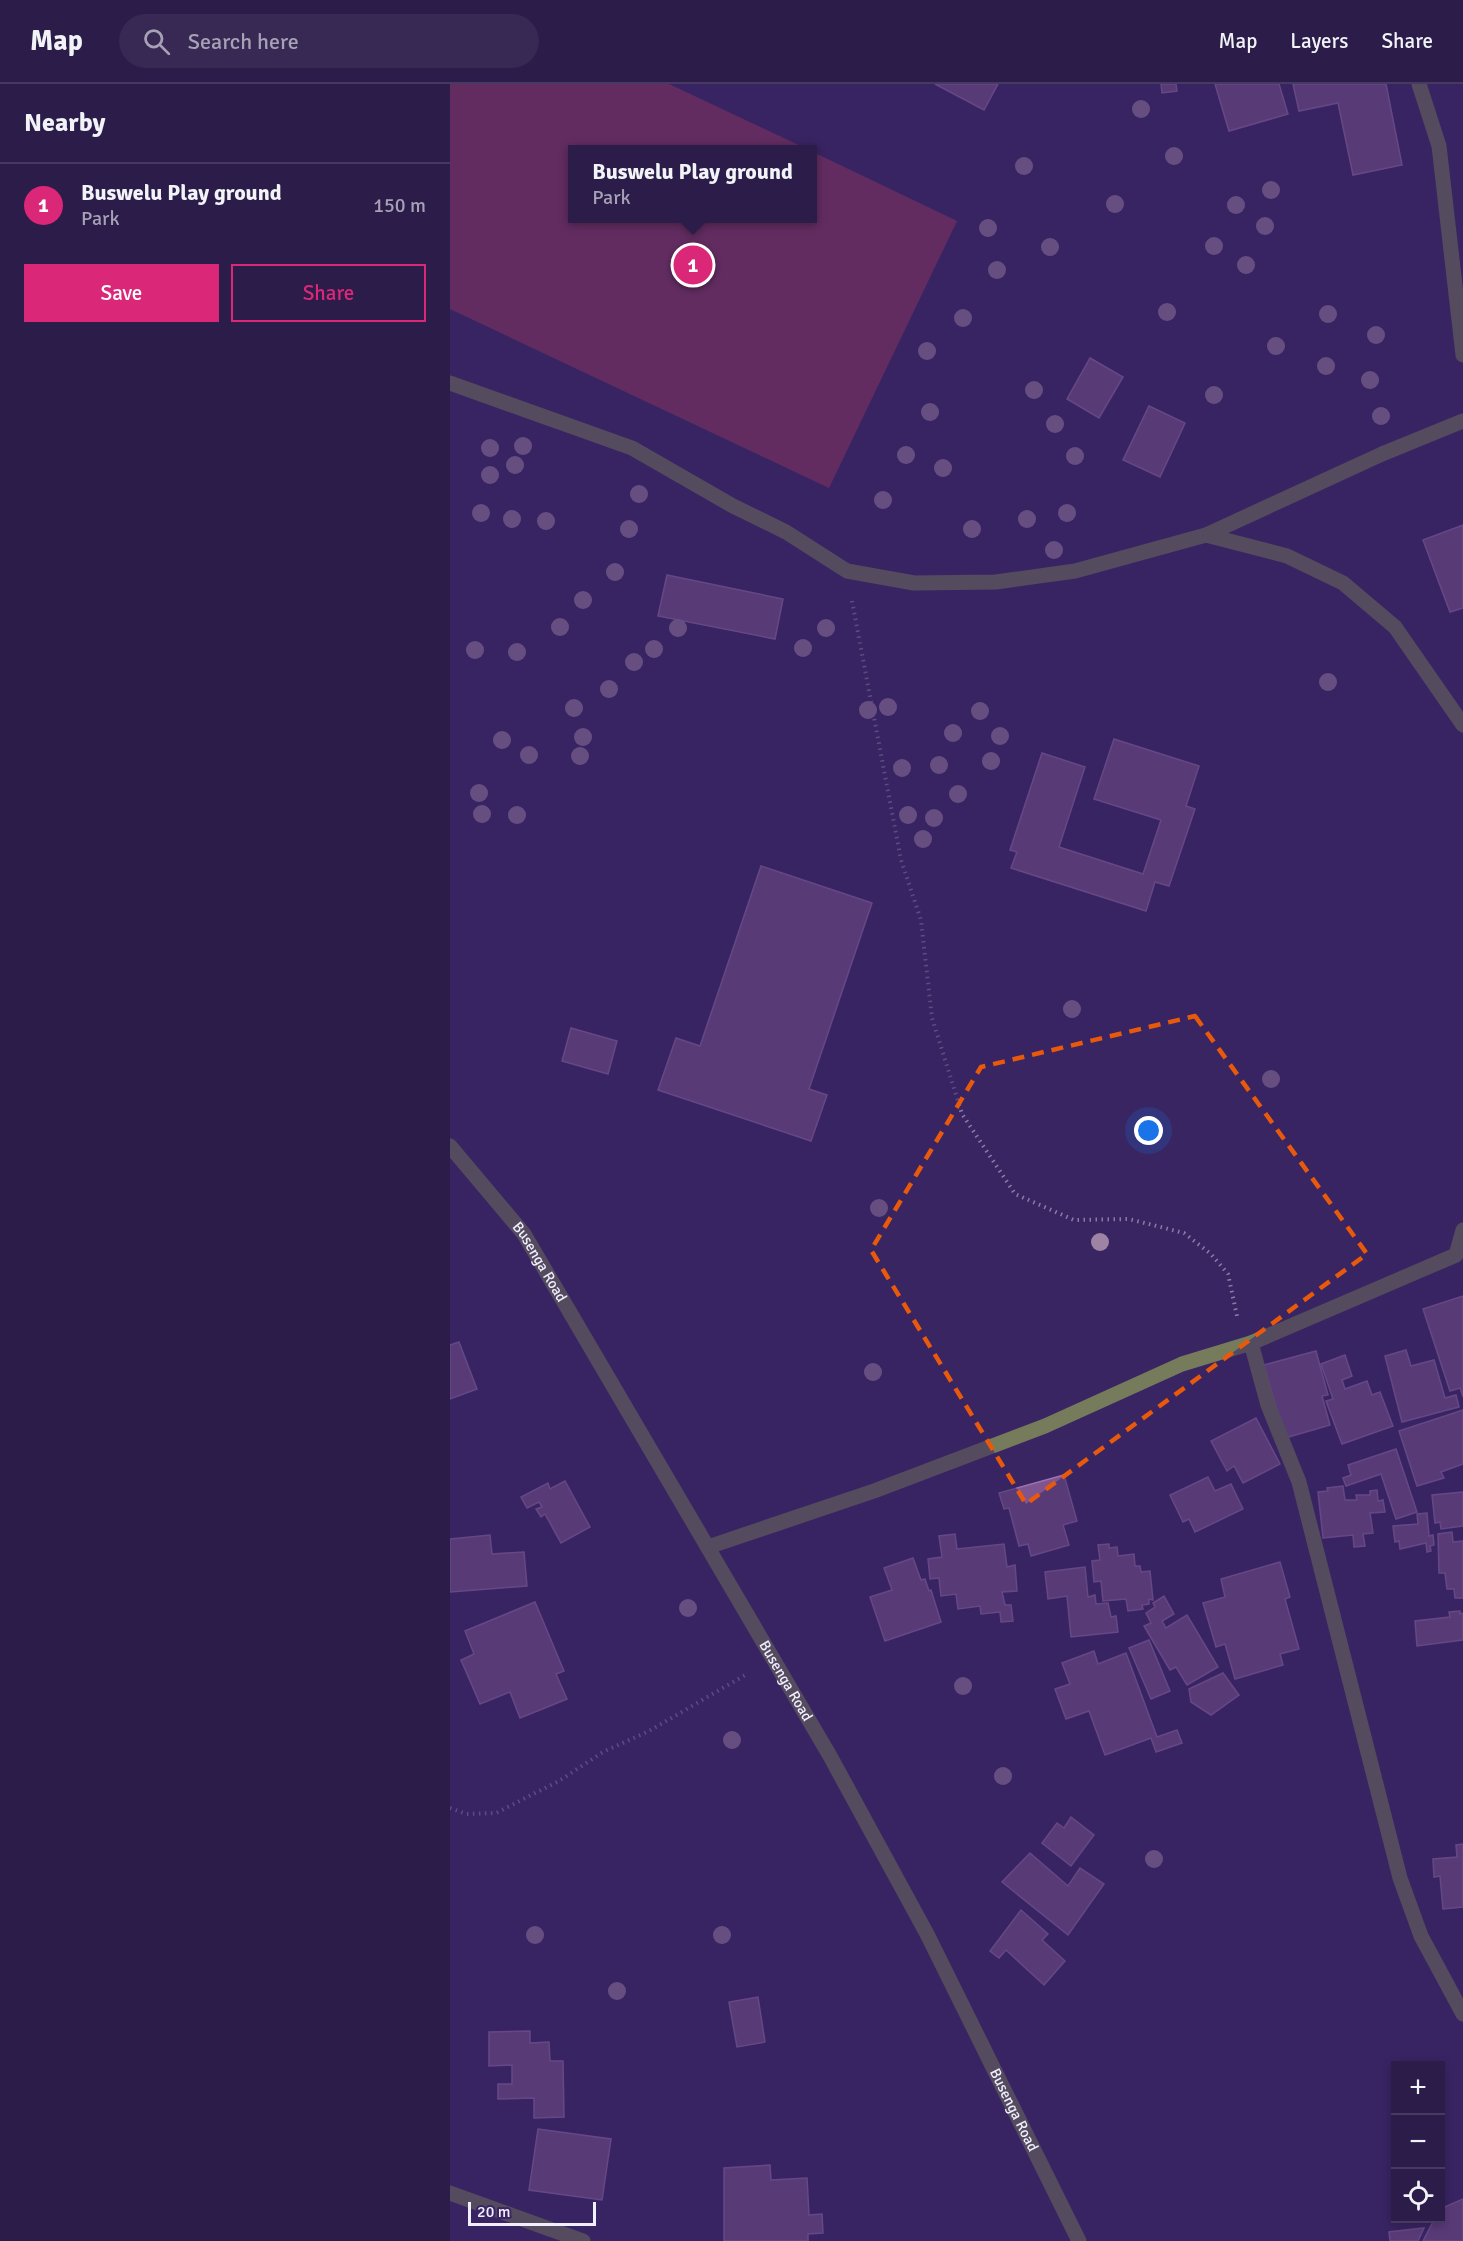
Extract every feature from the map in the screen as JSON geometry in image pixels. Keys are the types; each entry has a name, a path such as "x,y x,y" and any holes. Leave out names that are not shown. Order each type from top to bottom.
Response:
{"street":[{"path":"1419,84 1439,146 1463,355"},
{"path":"450,383 632,448 733,506 786,532 847,571 914,583 996,582 1076,571 1206,535 1383,454 1463,421"},
{"path":"1206,535 1287,556 1342,583 1395,627 1463,725"},
{"name":"Busenga Road","path":"450,1146 524,1234 774,1659 927,1934 1079,2241"},
{"path":"708,1546 874,1491 1045,1426 1182,1364 1246,1344 1456,1255 1463,1230"},
{"path":"1246,1344 1299,1482 1400,1878 1421,1936 1463,2014"},
{"path":"450,2193 583,2241"}],"path":[{"path":"847,571 901,860 921,920 932,1018 962,1114 1016,1194 1074,1220 1129,1220 1184,1233 1211,1254 1228,1274 1246,1344"},
{"path":"450,1808 466,1814 496,1813 529,1798 603,1752 649,1731 774,1659"}],"highlighted area":[{"path":"1195,1016 1367,1254 1026,1504 871,1250 981,1067"}],"shaded area":[{"path":"450,84 669,84 799,145 568,145 568,223 817,223 817,154 957,221 829,488 450,309"}],"building":[{"path":"935,84 998,84 984,110"},
{"path":"1161,84 1176,84 1177,91 1162,93"},
{"path":"1215,84 1279,84 1288,114 1229,131"},
{"path":"1293,84 1386,84 1402,165 1353,175 1338,103 1299,111"},
{"path":"1090,358 1123,377 1099,418 1067,399"},
{"path":"1149,406 1185,423 1160,477 1123,460"},
{"path":"1463,525 1463,608 1450,612 1423,540"},
{"path":"667,575 783,599 775,639 658,616"},
{"path":"1114,739 1199,766 1186,806 1195,809 1169,886 1155,882 1146,911 1011,868 1017,852 1010,850 1042,753 1085,767 1059,847 1143,874 1161,820 1094,799"},
{"path":"761,866 872,903 809,1089 827,1095 811,1141 658,1090 676,1038 700,1046"},
{"path":"571,1028 617,1041 608,1074 562,1061"},
{"path":"1463,1296 1463,1397 1460,1388 1450,1391 1423,1309"},
{"path":"459,1342 477,1389 450,1399 450,1345"},
{"path":"1406,1350 1411,1366 1434,1360 1445,1398 1456,1395 1459,1407 1402,1422 1385,1356"},
{"path":"1316,1351 1328,1395 1322,1396 1330,1425 1285,1438 1264,1365"},
{"path":"1345,1355 1352,1376 1342,1380 1345,1389 1367,1381 1372,1395 1380,1392 1393,1426 1342,1444 1326,1401 1333,1399 1321,1364"},
{"path":"1463,1410 1463,1464 1441,1472 1444,1478 1417,1486 1399,1431"},
{"path":"1256,1418 1280,1464 1243,1483 1234,1466 1227,1471 1211,1441"},
{"path":"1396,1449 1417,1512 1396,1519 1381,1474 1346,1486 1343,1478 1351,1475 1348,1465"},
{"path":"1064,1475 1077,1521 1063,1525 1069,1545 1031,1556 1028,1544 1019,1546 1009,1508 1004,1509 999,1493"},
{"path":"1208,1477 1215,1491 1231,1484 1243,1509 1195,1532 1189,1519 1183,1522 1170,1495"},
{"path":"565,1481 590,1527 561,1543 545,1514 541,1517 536,1509 542,1507 539,1502 527,1508 521,1497 548,1483 550,1489"},
{"path":"1343,1486 1345,1500 1357,1500 1356,1495 1370,1495 1370,1491 1377,1490 1378,1501 1383,1500 1385,1512 1370,1513 1373,1533 1363,1534 1365,1546 1354,1547 1353,1535 1323,1538 1318,1492"},
{"path":"1463,1492 1463,1526 1441,1529 1440,1522 1435,1523 1432,1495"},
{"path":"1427,1513 1429,1536 1433,1535 1434,1545 1430,1546 1431,1551 1427,1552 1426,1543 1400,1549 1399,1541 1395,1542 1393,1526 1418,1524 1417,1514"},
{"path":"1452,1532 1453,1542 1463,1541 1463,1598 1455,1598 1454,1589 1447,1589 1445,1573 1439,1573 1438,1534"},
{"path":"955,1534 957,1549 1004,1544 1007,1567 1015,1565 1017,1591 1002,1592 1005,1605 1011,1605 1013,1621 1001,1622 1000,1612 981,1614 980,1606 958,1609 956,1594 941,1596 939,1578 930,1579 928,1559 942,1557 939,1536"},
{"path":"490,1535 492,1554 524,1552 527,1586 450,1592 450,1539"},
{"path":"1109,1544 1109,1548 1117,1547 1118,1556 1134,1554 1135,1566 1140,1566 1141,1572 1150,1571 1153,1600 1149,1599 1149,1604 1142,1605 1143,1609 1128,1611 1126,1599 1103,1601 1101,1581 1094,1582 1092,1561 1100,1560 1098,1545"},
{"path":"913,1558 921,1580 925,1579 929,1591 931,1590 941,1622 885,1641 870,1597 892,1590 884,1568"},
{"path":"1280,1562 1290,1597 1285,1599 1299,1649 1280,1654 1283,1665 1235,1679 1225,1644 1216,1647 1203,1603 1225,1597 1221,1579"},
{"path":"1085,1567 1088,1597 1095,1595 1096,1604 1108,1603 1111,1617 1116,1616 1118,1632 1071,1637 1067,1596 1048,1599 1045,1572"},
{"path":"1164,1596 1174,1614 1162,1621 1166,1628 1187,1615 1218,1667 1187,1685 1176,1667 1170,1670 1144,1626 1151,1623 1146,1613 1155,1607 1153,1603"},
{"path":"535,1602 564,1671 556,1674 567,1699 520,1718 510,1692 480,1704 461,1660 474,1654 465,1631"},
{"path":"1460,1611 1460,1614 1463,1613 1463,1640 1417,1646 1415,1621 1450,1617 1449,1612"},
{"path":"1149,1640 1170,1691 1151,1699 1129,1648"},
{"path":"1094,1651 1098,1664 1126,1653 1157,1737 1177,1730 1182,1743 1156,1752 1151,1738 1105,1755 1089,1711 1066,1719 1055,1689 1070,1684 1062,1663"},
{"path":"1223,1673 1239,1695 1211,1715 1191,1702 1189,1689"},
{"path":"1071,1817 1094,1835 1071,1866 1042,1843 1057,1823 1064,1828"},
{"path":"1463,1844 1463,1907 1443,1909 1440,1876 1434,1877 1433,1859 1457,1857 1456,1845"},
{"path":"1030,1853 1068,1886 1080,1868 1104,1884 1068,1935 1002,1882"},
{"path":"1021,1910 1048,1934 1042,1940 1065,1961 1044,1985 1006,1950 999,1958 990,1951"},
{"path":"758,1997 765,2042 737,2047 729,2002"},
{"path":"530,2031 530,2043 549,2042 550,2061 563,2061 564,2117 534,2118 534,2098 498,2099 498,2084 512,2084 512,2065 489,2066 489,2032"},
{"path":"538,2129 611,2139 602,2200 529,2190"},
{"path":"770,2165 771,2180 807,2178 809,2215 822,2214 823,2233 808,2234 808,2241 724,2241 724,2168"},
{"path":"1463,2199 1463,2241 1423,2241 1432,2223 1445,2223 1445,2207"},
{"path":"1424,2228 1418,2241 1390,2241 1389,2232"}],"place":[{"name":"Buswelu Play ground","path":"693,265"}]}
